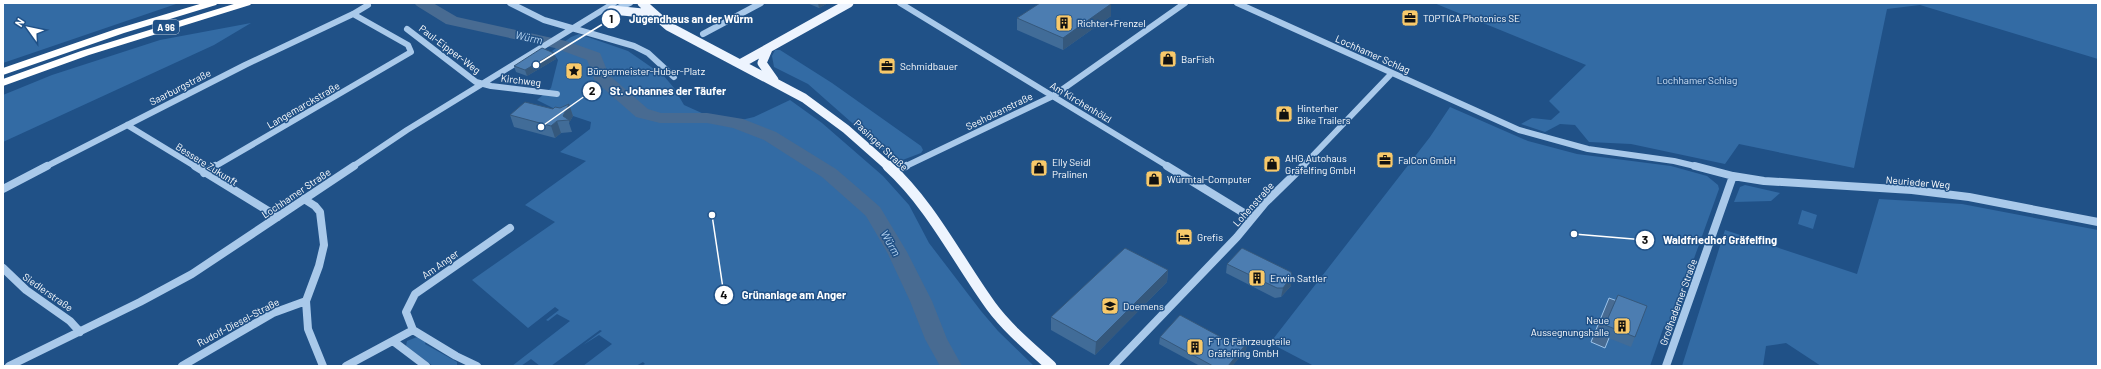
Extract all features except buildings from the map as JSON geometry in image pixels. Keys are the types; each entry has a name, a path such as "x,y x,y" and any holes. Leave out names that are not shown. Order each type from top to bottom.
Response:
{"highway":[{"path":"120,31 196,3"},
{"name":"A 96","path":"3,72 120,31 213,3"},
{"name":"A 96","path":"3,83 85,53 247,3"}],"main road":[{"name":"Pasinger Straße","path":"642,3 653,14 685,36 775,81 818,107 894,172 924,206 991,306 1007,326 1051,366"},
{"path":"740,64 848,3"},
{"path":"613,7 653,14"},
{"path":"769,48 764,55 762,63 775,81"}],"street":[{"path":"510,3 544,20 574,28 598,37 634,46 648,53 674,77"},
{"name":"Lochhamer Straße","path":"9,366 80,332 192,274 407,130 585,21 613,7 630,3"},
{"path":"703,34 761,3"},
{"name":"Am Kirchenhölzl","path":"900,3 1252,218"},
{"name":"Seeholzenstraße","path":"894,172 1053,96 1185,3"},
{"name":"Lochhamer Schlag","path":"1237,3 1391,74 1519,130 1543,138 1588,149 1674,161 1733,176"},
{"name":"Saarburgstraße","path":"3,189 245,65 368,6"},
{"name":"Langemarckstraße","path":"204,173 411,52 408,45 353,14"},
{"name":"Paul-Eipper-Weg","path":"407,29 473,80 482,84"},
{"name":"Lohenstraße","path":"1113,366 1237,238 1252,218 1391,74"},
{"name":"Kirchweg","path":"482,84 558,94"},
{"name":"Bessere Zukunft","path":"127,126 278,217"},
{"name":"Neurieder Weg","path":"1733,176 1764,181 1912,190 1969,197 2098,222"},
{"name":"Großhaderner Straße","path":"1666,366 1733,176"},
{"path":"304,199 315,206 320,212 324,245 319,266 306,301 308,329 323,366"},
{"name":"Am Anger","path":"413,330 406,319 406,311 409,302 415,294 510,228"},
{"name":"Siedlerstraße","path":"3,268 9,276 33,296 74,322 80,332"},
{"name":"Rudolf-Diesel-Straße","path":"182,366 273,313 306,301"},
{"path":"346,366 413,330 472,366"},
{"path":"393,341 426,366"}],"green space":[{"path":"3,3 179,3 3,63"},
{"name":"Lochhamer Schlag","path":"1434,3 2098,3 2098,59 1920,5 1887,9 1854,168 1739,144 1725,164 1631,144 1589,142 1575,125 1560,124 1545,132 1521,124 1532,118 1551,120 1560,112 1549,101 1586,65"},
{"path":"251,23 214,45 3,142 3,95 52,75 160,40"},
{"path":"579,34 628,51 664,76 674,88 684,105 704,114 741,120 754,117 790,100 822,123 883,176 909,205 929,243 981,311 998,331 1034,366 641,366 645,364 643,362 636,366 583,366 612,344 599,335 583,345 602,331 600,330 551,366 540,366 531,359 521,366 512,366 570,321 557,314 548,321 546,320 559,310 555,307 528,328 472,280 555,222 525,205 586,161 560,152 590,129 591,122 561,112 537,100 551,88 558,60 552,51 571,37"},
{"path":"775,50 780,50 832,83 921,146 923,150 921,153 900,161 885,152 808,84 774,67 772,56"},
{"path":"1450,107 1528,141 1577,154 1671,166 1707,176 1718,185 1719,189 1669,328 1664,326 1650,366 1314,366 1270,343 1430,137"},
{"path":"1745,185 1780,193 1771,201 1734,202 1740,187"},
{"path":"1879,199 1962,204 2098,230 2098,366 1821,366 1786,343 1766,346 1763,366 1682,366 1725,230 1857,274"},
{"path":"1802,210 1817,215 1813,229 1798,224"},
{"path":"417,337 426,341 425,344 457,362 457,366 433,366 406,346 407,341"}],"shaded area":[{"path":"1609,298 1623,303 1605,348 1591,342"}],"waterway":[{"name":"Würm","path":"422,3 452,21 560,44 594,57 601,77 627,99 633,107 642,113 660,118 707,118 737,123 770,136 829,173 873,212 897,252 921,301 936,339 951,366"}],"place":[{"name":"TOPTICA Photonics SE","path":"1410,18"},
{"name":"Richter+Frenzel","path":"1064,23"},
{"name":"BarFish","path":"1168,59"},
{"name":"Jugendhaus an der Würm","path":"536,65"},
{"name":"Schmidbauer","path":"887,66"},
{"name":"Bürgermeister-Huber-Platz","path":"574,71"},
{"name":"Hinterher Bike Trailers","path":"1284,114"},
{"name":"St. Johannes der Täufer","path":"541,127"},
{"name":"FalCon GmbH","path":"1385,160"},
{"name":"AHG Autohaus Gräfelfing GmbH","path":"1272,164"},
{"name":"Elly Seidl Pralinen","path":"1039,168"},
{"name":"Würmtal-Computer","path":"1154,179"},
{"name":"Grünanlage am Anger","path":"712,215"},
{"name":"Waldfriedhof Gräfelfing","path":"1574,234"},
{"name":"Grefis","path":"1184,237"},
{"name":"Erwin Sattler","path":"1257,278"},
{"name":"Doemens","path":"1110,306"},
{"name":"Neue Aussegnungshalle","path":"1622,326"},
{"name":"F T G Fahrzeugteile Gräfelfing GmbH","path":"1195,347"}]}
